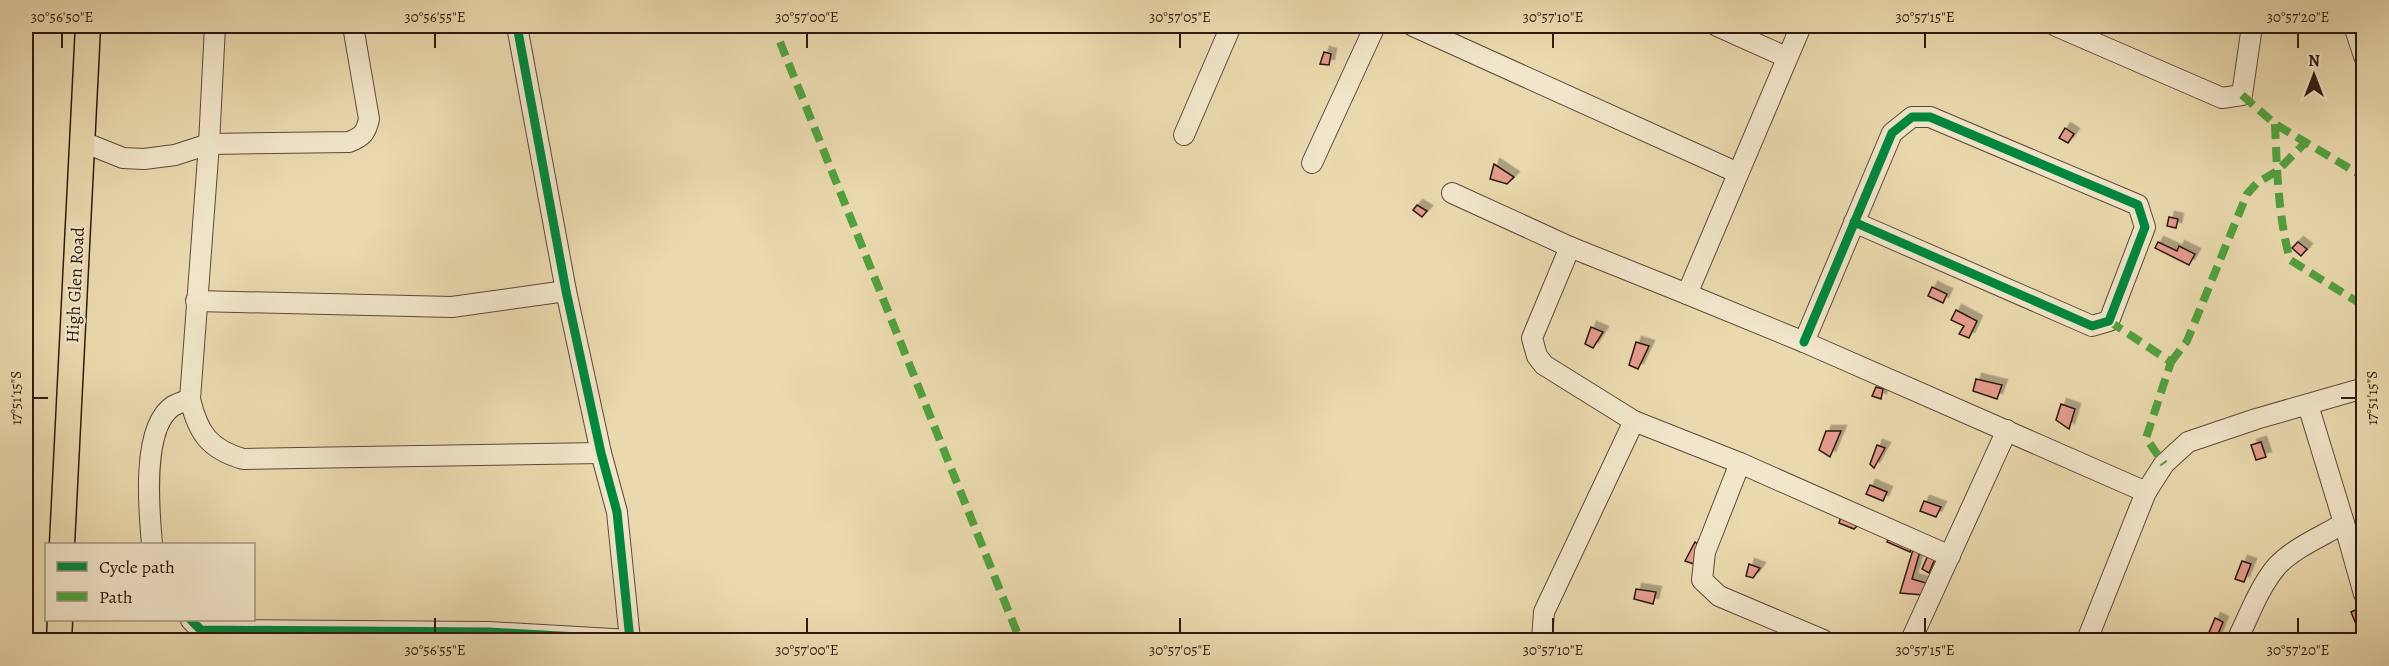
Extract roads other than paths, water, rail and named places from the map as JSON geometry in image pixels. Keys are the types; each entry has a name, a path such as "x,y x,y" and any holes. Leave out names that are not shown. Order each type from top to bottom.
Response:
{"main road":[{"name":"High Glen Road","path":"62,543 88,26"},
{"path":"59,640 60,621"}],"street":[{"path":"215,26 209,144 190,399 196,421 207,439 222,453 243,459 601,453"},
{"path":"83,142 123,158 144,159 176,155 209,144 349,142 360,138 366,131 369,119 353,26"},
{"path":"197,630 489,632 630,640 617,512 601,453 566,291 517,26"},
{"path":"1184,135 1231,26"},
{"path":"1312,163 1375,26"},
{"path":"1413,26 1738,173"},
{"path":"1717,26 1786,57"},
{"path":"1688,294 1801,26"},
{"path":"2056,26 2222,98 2242,95 2252,26"},
{"path":"2354,26 2364,57"},
{"path":"1804,342 1854,222 1892,133 1912,117 1930,117 2138,205 2145,227 2109,321 2092,326 1854,222"},
{"path":"1452,192 1570,247 1804,342 2146,492"},
{"path":"1570,247 1532,338 1533,345 1544,365 1634,420 1740,463 1950,556"},
{"path":"196,301 452,306 566,291"},
{"path":"2086,640 2146,492 2164,464 2188,442 2217,431 2364,388"},
{"path":"152,543 149,460 158,424 172,406 190,399"},
{"path":"2308,405 2364,594"},
{"path":"1542,640 1544,612 1634,420"},
{"path":"1911,640 2007,430"},
{"path":"1740,463 1705,552 1702,580 1719,596 1823,640"},
{"path":"2237,640 2259,595 2277,566 2289,555 2344,523"}]}
